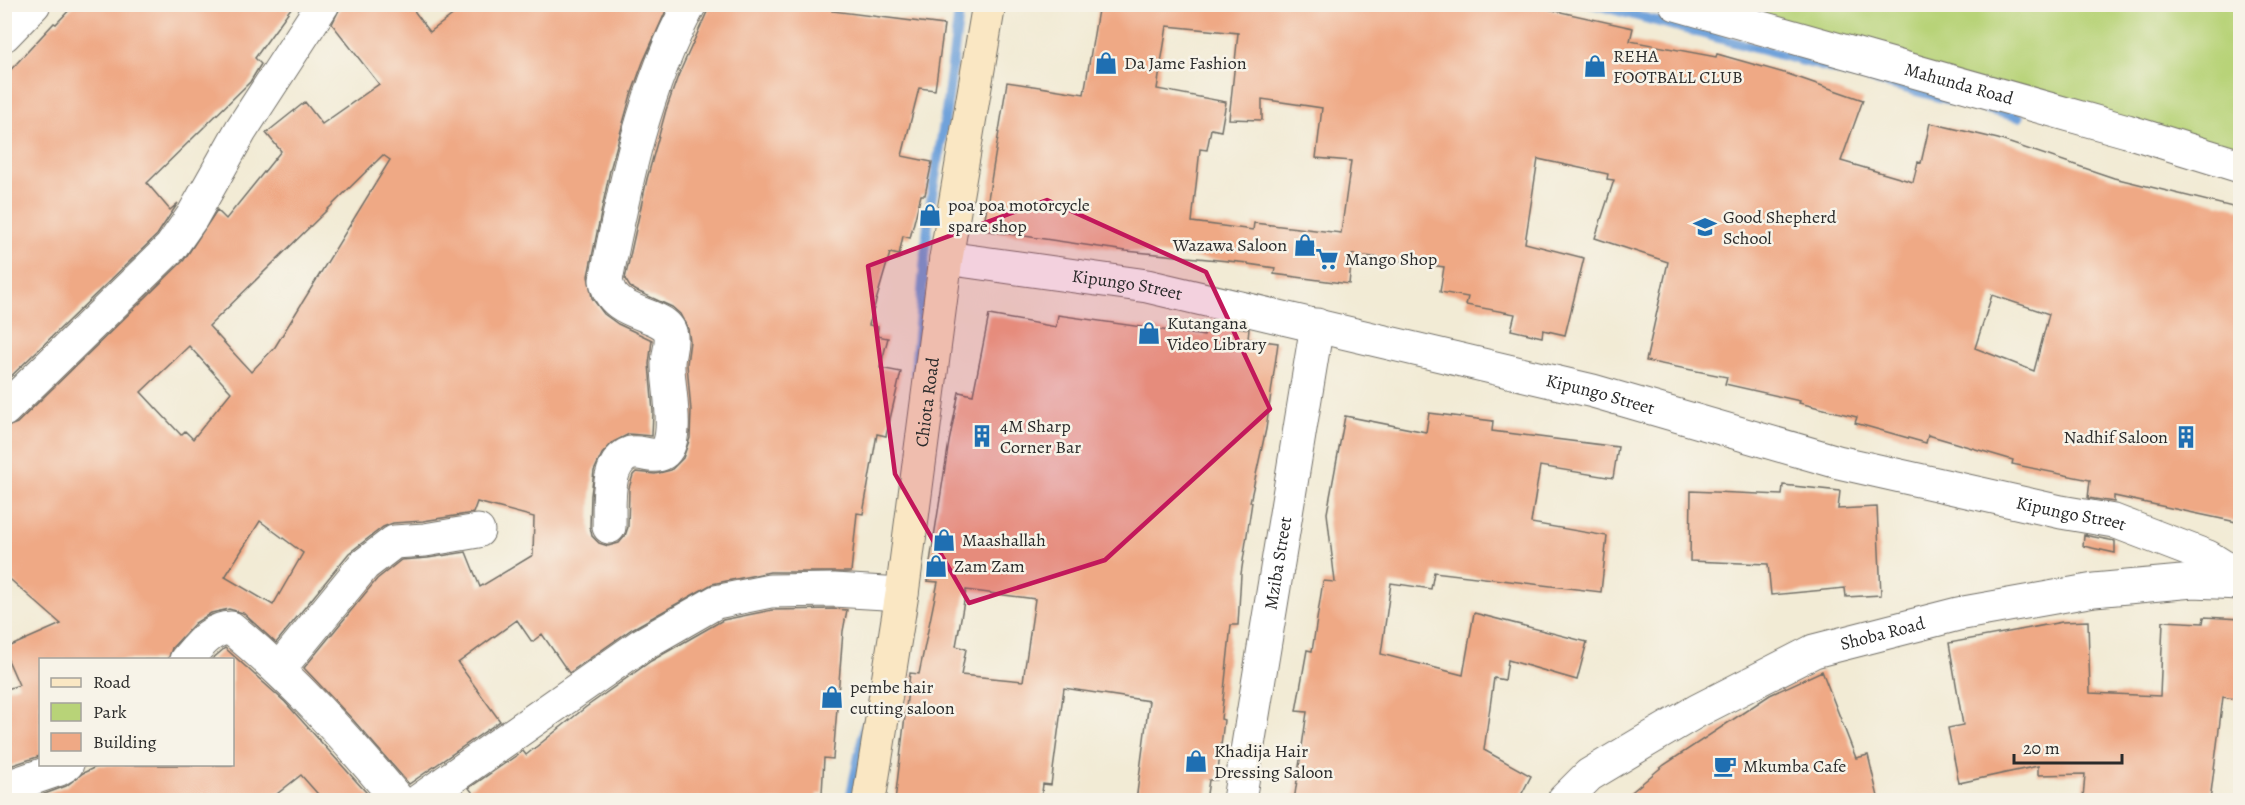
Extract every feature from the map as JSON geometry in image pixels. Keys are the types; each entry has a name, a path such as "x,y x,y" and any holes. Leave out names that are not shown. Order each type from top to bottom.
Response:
{"street":[{"path":"4,35 34,4"},
{"path":"4,410 171,247 192,217 241,130 323,4"},
{"path":"609,527 611,477 619,461 632,453 656,455 663,453 668,446 673,424 668,363 670,332 664,324 619,304 608,292 606,280 626,181 658,74 676,29 690,4"},
{"name":"Chiota Road","path":"868,801 902,594 946,258 989,4"},
{"name":"Mahunda Road","path":"1676,4 2127,131 2241,166"},
{"name":"Kipungo Street","path":"946,258 1147,286 1593,391 1838,462 2061,512 2114,521 2208,557 2241,577"},
{"name":"Mziba Street","path":"1239,801 1317,325"},
{"path":"279,669 364,565 394,542 425,540 478,531"},
{"name":"Shoba Road","path":"1564,801 1589,775 1697,711 1814,651 1958,614 2094,590 2193,581 2241,583"},
{"path":"420,801 641,645 716,602 770,591 834,590 902,594"},
{"path":"188,658 204,639 221,628 231,628 312,701 348,740 398,801"},
{"path":"4,788 65,766"}],"highlighted area":[{"path":"1047,200 1206,272 1270,409 1105,560 969,603 895,474 868,266"}],"green space":[{"path":"1649,5 2240,5 2240,162"}],"building":[{"path":"75,4 294,4 255,58 261,64 250,82 147,183 170,210 178,203 157,235 4,383 4,77 54,23 56,24"},
{"path":"342,4 409,4 430,32 467,4 669,4 630,98 610,170 588,276 592,298 604,314 618,324 652,340 649,364 653,412 652,436 629,434 613,442 602,454 594,471 590,527 592,536 599,543 608,546 619,543 625,536 628,527 629,488 633,475 636,472 655,474 671,470 683,458 690,438 688,329 680,314 672,307 630,287 625,279 647,179 666,110 678,76 707,12 708,4 835,4 832,11 944,25 935,90 919,88 902,156 932,162 925,195 921,195 910,238 903,236 899,255 890,253 869,325 878,327 877,336 888,338 880,368 901,372 886,436 877,434 863,514 857,513 851,572 770,572 712,584 632,629 569,673 542,634 532,642 517,620 458,663 500,721 409,784 304,668 377,579 401,560 466,552 480,587 533,555 534,517 477,502 473,513 393,523 383,527 349,553 276,643 243,613 229,609 211,613 195,623 172,648 169,658 39,658 39,756 4,768 4,690 19,685 8,660 4,660 4,649 61,624 4,574 4,428 17,423 184,260 217,210 226,219 281,151 266,133 305,102 322,124 379,84 332,24","holes":["383,155 390,160 275,347 251,372 209,326","189,346 231,392 193,439 185,431 181,435 141,392","260,521 303,553 273,605 225,577"]},
{"path":"1099,4 1548,4 1547,9 1633,28 1630,41 1716,57 1717,54 1788,74 1863,100 1841,161 1913,182 1918,162 1921,163 1930,123 1998,139 2114,178 2241,209 2241,523 2114,496 2114,502 2088,498 2090,480 2012,464 2013,460 1928,435 1926,443 1855,423 1857,417 1725,384 1727,377 1646,361 1668,262 1595,238 1614,180 1607,179 1608,174 1538,159 1525,243 1584,258 1565,335 1543,330 1542,337 1511,330 1515,314 1466,305 1468,297 1440,292 1444,267 1352,254 1349,284 1274,274 1275,268 1248,263 1126,251 983,230 1007,82 1084,94","holes":["1167,26 1238,33 1229,119 1262,120 1262,99 1322,108 1316,158 1351,161 1341,233 1254,223 1253,230 1192,222 1200,149 1207,150 1211,129 1221,131 1226,102 1157,89","1992,295 2049,314 2034,371 1975,348"]},
{"path":"989,315 1056,327 1058,315 1204,336 1206,322 1249,329 1248,339 1278,343 1266,429 1250,502 1252,502 1241,574 1238,625 1231,625 1217,780 1209,780 1206,801 1136,801 1149,701 1064,688 1051,785 1043,784 1041,801 895,801 910,673 919,674 938,582 927,581 949,442 959,392 973,395","holes":["966,590 1035,599 1023,681 961,675 966,649 956,646"]},
{"path":"1429,413 1493,421 1492,431 1618,447 1613,478 1540,466 1531,523 1607,536 1601,592 1434,572 1431,589 1391,583 1381,654 1463,675 1474,613 1587,642 1577,680 1508,660 1505,680 1494,678 1484,750 1531,776 1518,801 1294,801 1307,712 1296,711 1307,650 1312,651 1323,581 1335,582 1327,513 1345,416 1426,432"},
{"path":"1783,485 1840,491 1838,509 1877,507 1881,595 1846,597 1845,588 1771,595 1768,564 1690,561 1691,491 1782,495"},
{"path":"2084,535 2115,541 2115,553 2083,546"},
{"path":"772,610 847,610 843,631 833,759 824,758 822,794 817,794 816,801 479,801 469,788 523,751 526,755 586,707 651,661 723,620"},
{"path":"2204,617 2241,619 2241,700 2223,697 2210,801 2096,801 2096,799 2083,798 2085,774 2038,775 2038,766 1959,783 1948,728 1963,725 1949,643 2062,622 2088,621 2090,693 2160,696 2163,621 2203,623"},
{"path":"225,648 285,702 374,801 324,801 301,775 268,801 26,801 66,786 83,773 98,766 234,766 234,658 213,658"},
{"path":"1822,671 1856,758 1868,755 1879,801 1621,801 1664,765 1770,695"}],"waterway":[{"path":"915,372 929,213 946,112 960,4"},
{"path":"1593,4 2019,117"},
{"path":"850,800 865,727"}],"place":[{"name":"Da Jame Fashion","path":"1106,63"},
{"name":"REHA FOOTBALL CLUB","path":"1595,66"},
{"name":"poa poa motorcycle spare shop","path":"930,215"},
{"name":"Good Shepherd School","path":"1705,227"},
{"name":"Wazawa Saloon","path":"1305,245"},
{"name":"Mango Shop","path":"1327,259"},
{"name":"Kutangana Video Library","path":"1149,333"},
{"name":"4M Sharp Corner Bar","path":"982,436"},
{"name":"Nadhif Saloon","path":"2186,437"},
{"name":"Maashallah","path":"944,540"},
{"name":"Zam Zam","path":"936,566"},
{"name":"pembe hair cutting saloon","path":"832,697"},
{"name":"Khadija Hair Dressing Saloon","path":"1196,761"},
{"name":"Mkumba Cafe","path":"1725,766"}]}
